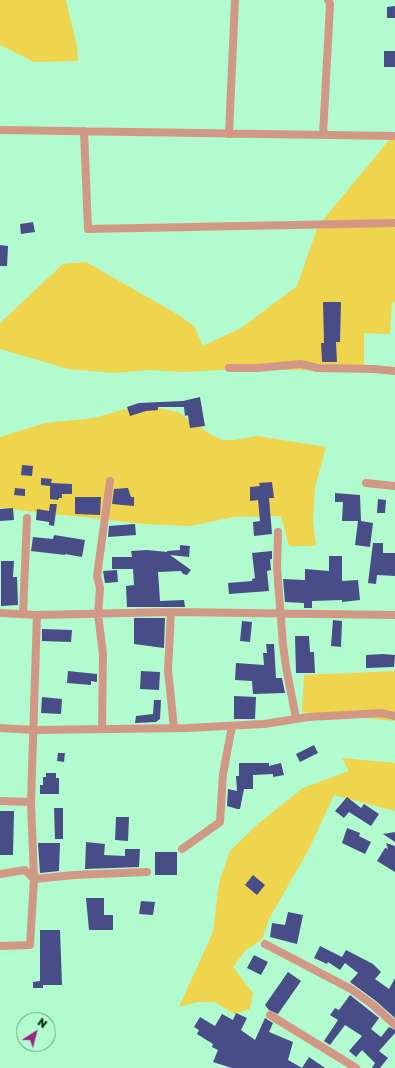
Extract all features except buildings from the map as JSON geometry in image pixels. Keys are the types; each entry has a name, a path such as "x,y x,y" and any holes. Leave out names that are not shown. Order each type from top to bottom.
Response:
{"street":[{"path":"229,134 235,0"},
{"path":"323,135 330,4 328,0"},
{"path":"0,130 395,136"},
{"path":"84,131 88,229 395,223"},
{"path":"228,368 257,368 301,364 317,368 374,368 395,372"},
{"path":"102,729 104,654 98,614 100,588 97,576 110,481"},
{"path":"366,483 395,486"},
{"path":"23,614 27,518"},
{"path":"278,532 278,568 286,667 296,718"},
{"path":"171,612 168,670 174,728"},
{"path":"0,613 37,616 171,612 395,615"},
{"path":"0,946 30,945 34,879 31,802 37,616"},
{"path":"0,728 34,730 174,728 264,724 296,718 382,713 395,716"},
{"path":"182,849 220,822 223,774 232,726"},
{"path":"0,802 31,802"},
{"path":"0,874 25,870 34,879"},
{"path":"34,879 74,875 147,872"},
{"path":"265,944 351,989 373,1005 395,1026"},
{"path":"270,1015 356,1068"}],"shaded area":[{"path":"0,0 66,0 77,47 78,61 34,62 0,45"},
{"path":"395,133 395,302 392,303 390,334 364,333 364,371 237,369 184,372 149,370 115,373 68,369 0,349 0,323 63,264 86,262 177,314 194,326 203,346 241,328 297,286 318,226"},
{"path":"147,406 178,412 213,436 223,440 234,440 258,436 326,447 315,487 313,522 316,546 289,546 281,516 234,517 190,526 144,524 0,508 0,437 45,423 94,418 125,409"},
{"path":"395,671 395,721 302,712 304,675"},
{"path":"342,758 395,763 395,811 334,795 308,851 269,919 262,939 245,951 233,967 253,993 250,1009 235,1014 214,1002 197,1002 179,1007 213,932 219,883 230,851 258,824 303,788 349,771"}]}
